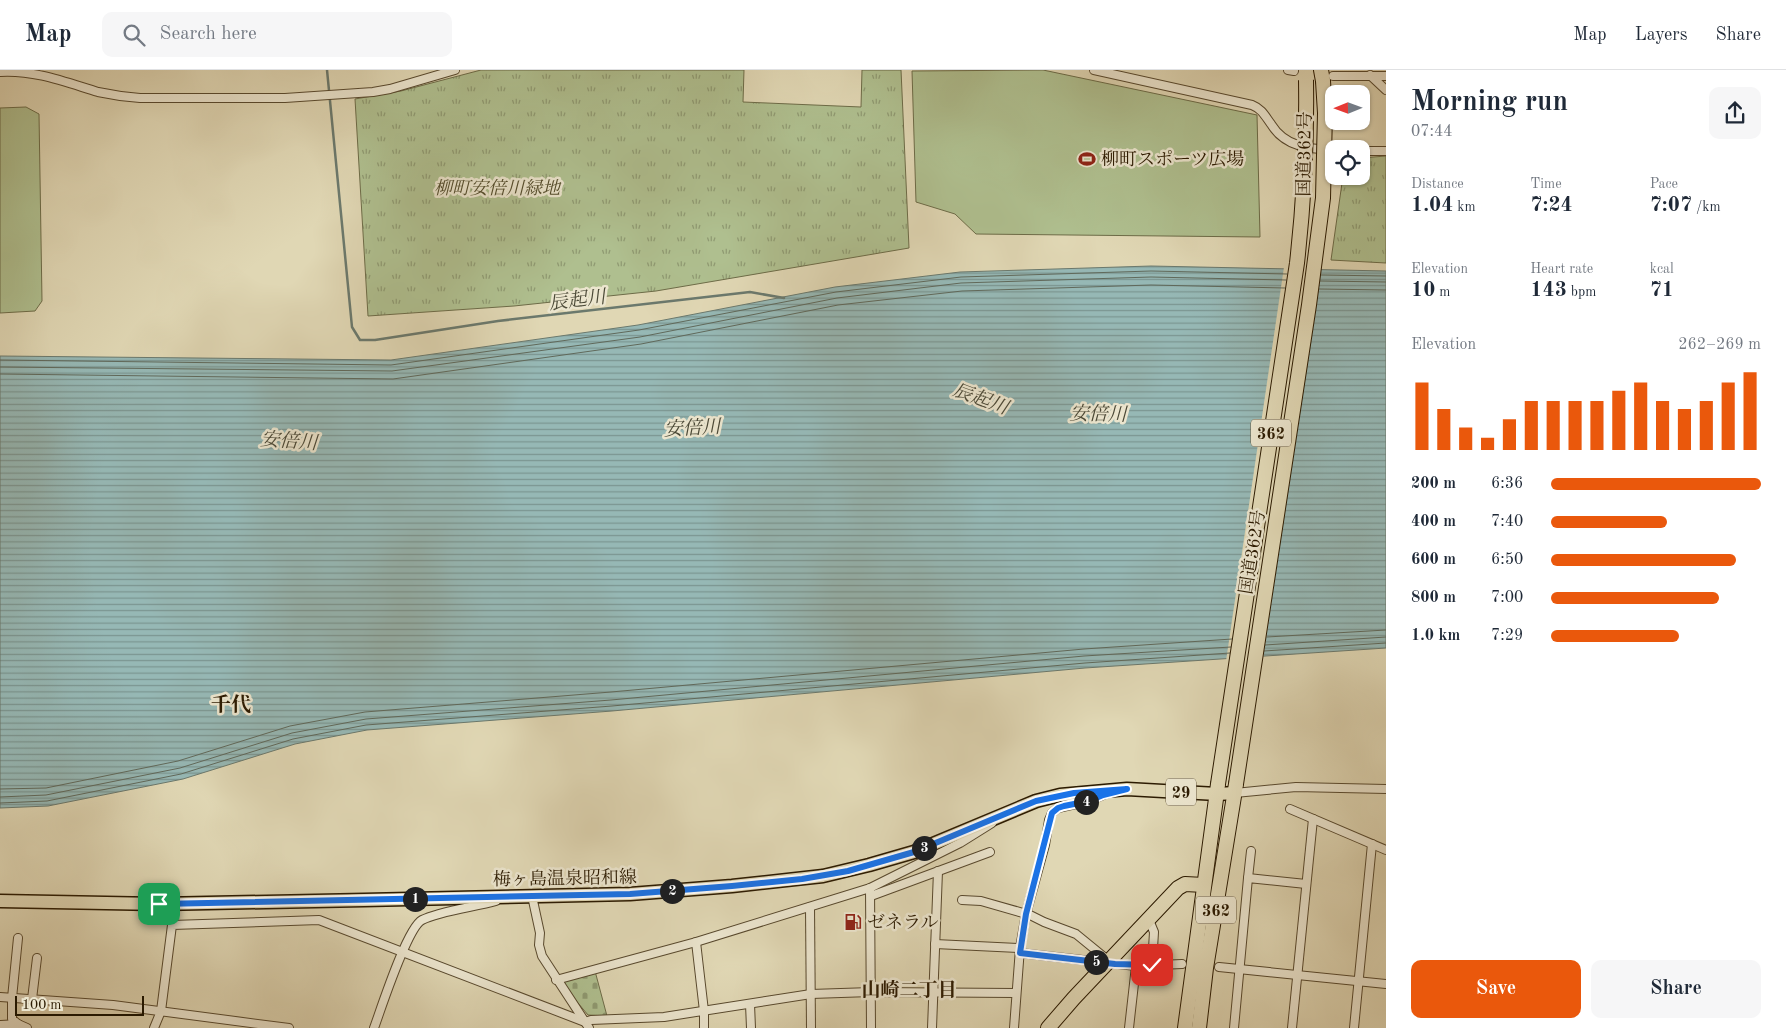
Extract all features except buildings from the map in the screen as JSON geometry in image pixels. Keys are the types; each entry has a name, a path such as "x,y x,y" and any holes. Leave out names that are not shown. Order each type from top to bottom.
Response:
{"highway":[{"name":"国道362号","path":"1185,1028 1204,885 1297,262 1304,203 1307,126 1298,73"},
{"name":"国道362号","path":"1199,1028 1206,968 1236,789 1309,305 1323,198 1326,76"},
{"name":"362","path":"1048,1028 1178,888 1185,884 1204,885"}],"main road":[{"name":"梅ヶ島温泉昭和線","path":"0,901 159,904 630,894 732,886 824,876 869,865 914,852 1036,801 1060,795 1127,789 1236,789"}],"street":[{"path":"0,72 33,72 120,96 276,98 347,94 390,89 454,70"},
{"path":"1094,70 1252,105 1262,110 1279,135 1289,142 1312,149 1325,150"},
{"path":"1370,75 1386,90"},
{"path":"1326,76 1386,76"},
{"path":"1370,151 1386,151"},
{"path":"1236,789 1296,787 1386,789"},
{"path":"1014,1028 1020,950 1026,914 1052,813 1064,806 1089,801 1103,795 1127,789"},
{"path":"1290,809 1386,850"},
{"path":"870,892 984,830 1005,814"},
{"path":"1292,1028 1312,819"},
{"path":"1354,1028 1372,844"},
{"path":"1234,1028 1250,851"},
{"path":"556,980 696,942 810,907 870,892 938,871 990,852"},
{"path":"932,1028 938,871"},
{"path":"1248,878 1306,884"},
{"path":"870,892 871,1028"},
{"path":"374,1028 403,951 414,927 419,922 438,915 513,896"},
{"path":"532,896 540,933 538,945 542,956 587,1025"},
{"path":"962,900 981,901 1026,914 1076,934 1108,962"},
{"path":"810,907 811,1028"},
{"path":"155,1028 161,1011 172,925 319,920 403,951 587,1025"},
{"path":"1149,920 1154,932 1152,965"},
{"path":"18,938 12,998 12,1019 27,1028"},
{"path":"696,942 704,1011 704,1028"},
{"path":"934,944 1020,950 1136,966 1182,964"},
{"path":"32,999 37,958"},
{"path":"1129,1028 1136,966"},
{"path":"1219,967 1386,984"},
{"path":"587,1025 591,1020 664,1017 811,994 871,992 1016,993"},
{"path":"0,997 63,1000 290,1028"},
{"path":"750,1004 751,1028"},
{"path":"0,1028 1,1025 18,1024"}],"green space":[{"name":"柳町安倍川緑地","path":"481,70 744,70 743,102 861,107 862,70 901,70 909,248 656,291 514,306 368,316 355,99 401,91"},
{"name":"柳町スポーツ広場","path":"1043,70 1257,115 1260,237 976,234 955,214 916,202 912,71"},
{"path":"26,107 39,114 42,301 35,311 0,313 0,108"},
{"path":"1386,156 1386,263 1331,260 1342,185 1370,185 1370,157"},
{"path":"595,971 607,1016 588,1015 563,985 564,980"}],"water":[{"name":"安倍川","path":"1151,266 1386,271 1386,648 1085,668 612,711 367,730 295,744 183,779 48,806 0,808 0,356 391,360 638,325 835,287 960,272"}],"pier":[{"path":"1284,267 1321,267 1263,659 1226,661"}],"waterway":[{"name":"辰起川","path":"327,70 352,327 360,340 375,340 498,321 750,292 784,298"}],"place":[{"name":"柳町スポーツ広場","path":"1087,159"},
{"name":"ゼネラル","path":"853,922"}],"district":[{"name":"千代","path":"231,704"},
{"name":"山崎二丁目","path":"909,989"}],"route":[{"path":"159,904 630,894 802,879 848,871 914,852 1036,801 1074,793 1127,789 1103,795 1089,801 1064,806 1052,813 1026,914 1020,953 1136,966 1152,965"}]}
